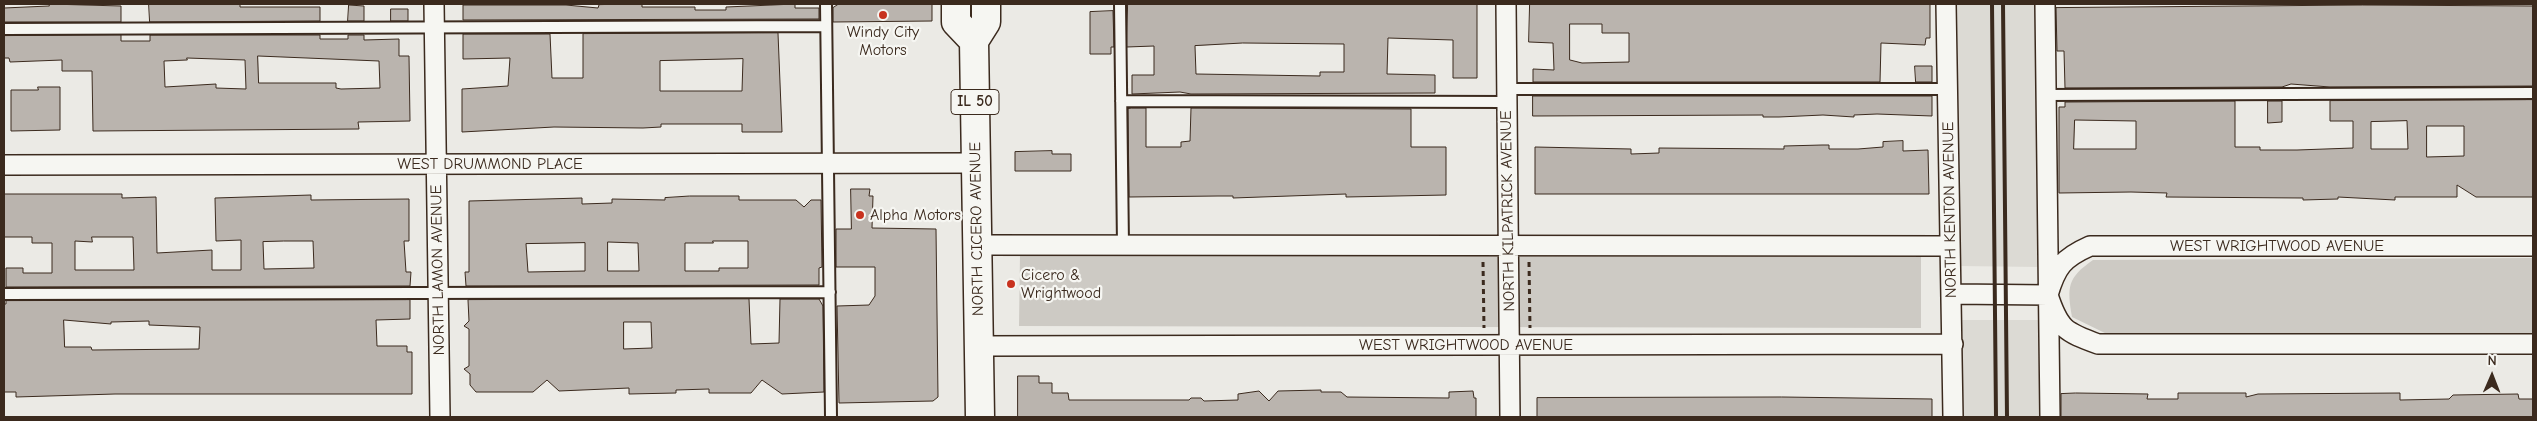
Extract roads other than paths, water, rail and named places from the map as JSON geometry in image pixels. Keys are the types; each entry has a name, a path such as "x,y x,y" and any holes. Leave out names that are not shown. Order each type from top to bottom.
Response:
{"main road":[{"path":"956,4 956,22 974,41 986,22 986,4"},
{"name":"NORTH CICERO AVENUE","path":"974,41 980,417"}],"street":[{"name":"NORTH LAMON AVENUE","path":"434,4 440,417"},
{"name":"NORTH KILPATRICK AVENUE","path":"1506,4 1510,417"},
{"name":"NORTH KENTON AVENUE","path":"1946,4 1953,417"},
{"path":"2045,4 2050,417"},
{"name":"WEST DRUMMOND PLACE","path":"4,165 976,164"},
{"path":"978,245 1950,246"},
{"name":"WEST WRIGHTWOOD AVENUE","path":"2048,295 2060,265 2072,254 2090,246 2533,246"},
{"path":"1952,294 2048,295"},
{"path":"2048,295 2061,327 2078,337 2098,344 2533,344"},
{"name":"WEST WRIGHTWOOD AVENUE","path":"979,346 1953,344"}],"lane":[{"path":"826,4 832,417"},
{"path":"1120,4 1123,245"},
{"path":"4,29 826,26"},
{"path":"1122,101 1948,90"},
{"path":"2046,95 2533,93"},
{"path":"4,294 830,292"}],"railway":[{"path":"1992,4 1996,417"},
{"path":"2003,4 2007,417"}],"place":[{"name":"Windy City Motors","path":"883,15"},
{"name":"Alpha Motors","path":"860,215"},
{"name":"Cicero & Wrightwood","path":"1011,284"}]}
